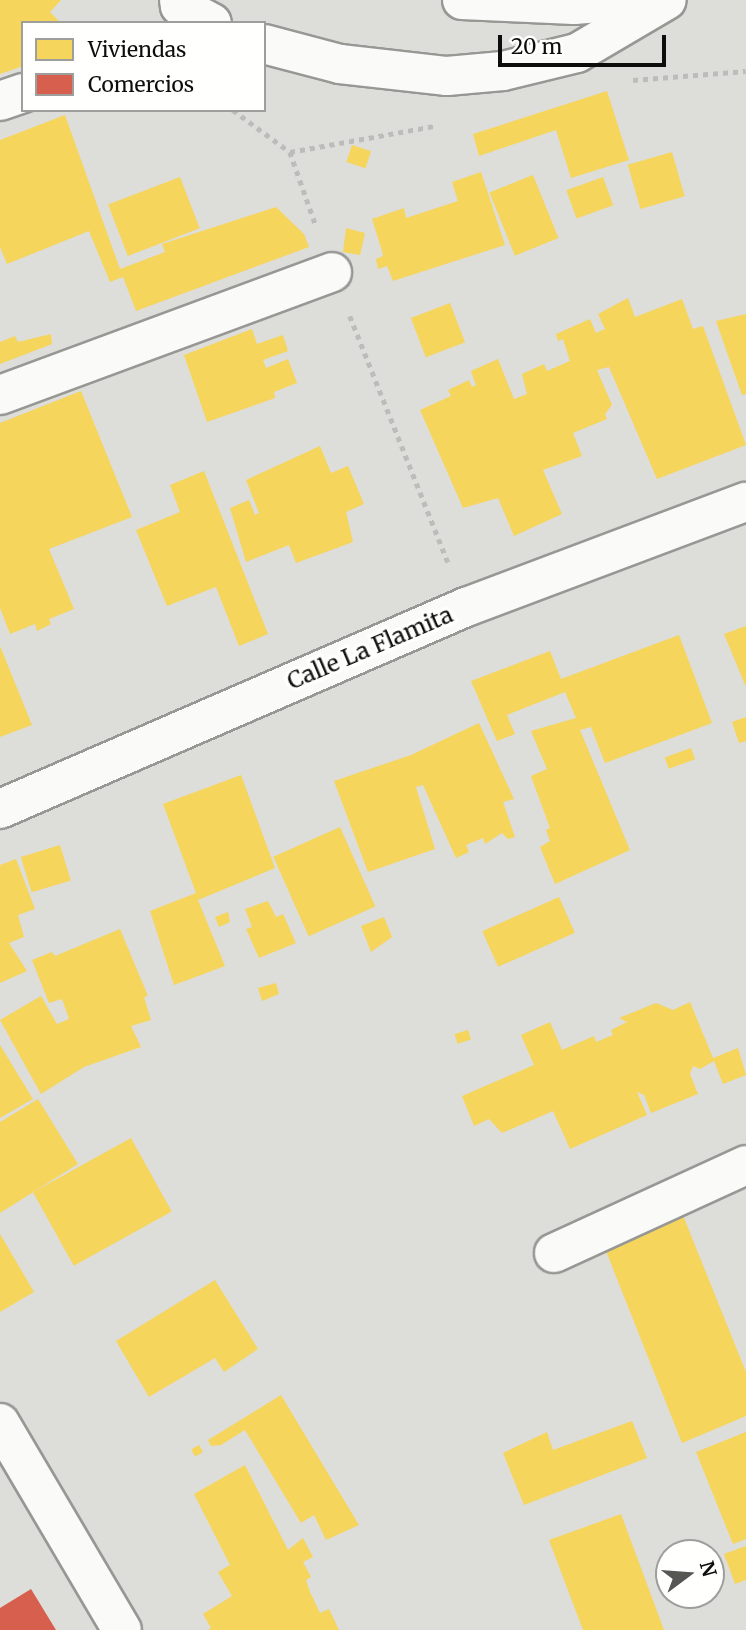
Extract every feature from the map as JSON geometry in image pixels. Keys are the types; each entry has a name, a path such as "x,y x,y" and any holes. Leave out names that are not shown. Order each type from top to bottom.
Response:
{"street":[{"path":"462,0 575,5 637,0"},
{"path":"266,45 340,65 447,76 503,71 577,53 667,0"},
{"path":"0,101 21,94"},
{"path":"0,396 332,272"},
{"name":"Calle La Flamita","path":"0,808 466,607 746,502"},
{"path":"554,1253 746,1165"},
{"path":"0,1423 122,1630"}],"path":[{"path":"236,112 290,152 332,272 466,607"}],"building: Viviendas":[{"path":"0,0 61,0 50,12 59,21 21,21 21,67 0,74"},
{"path":"607,91 629,160 571,178 556,130 479,156 473,134"},
{"path":"65,115 120,269 165,252 162,244 276,207 304,234 309,247 136,311 123,277 110,282 89,231 7,264 0,247 0,140"},
{"path":"352,145 371,151 365,168 346,162"},
{"path":"672,152 685,196 640,209 628,165"},
{"path":"481,172 505,245 393,281 387,266 378,269 376,259 383,256 372,219 404,208 406,218 458,201 452,182"},
{"path":"533,175 558,238 515,256 489,193"},
{"path":"180,177 200,228 128,256 108,205"},
{"path":"603,177 613,205 577,219 566,190"},
{"path":"346,228 365,233 360,255 343,252"},
{"path":"628,298 635,317 682,299 693,329 703,326 746,445 657,479 609,367 597,370 612,405 605,414 607,419 573,433 582,456 543,470 562,514 514,536 498,498 463,508 420,410 451,396 448,390 469,380 472,387 476,385 471,371 498,359 514,399 527,394 522,374 544,364 547,371 570,361 563,339 558,341 556,334 590,319 596,333 605,329 598,314"},
{"path":"450,303 465,342 426,357 411,318"},
{"path":"746,314 746,394 742,395 716,321"},
{"path":"252,329 257,344 283,335 288,351 263,360 266,368 288,359 297,383 274,392 275,398 207,422 184,355"},
{"path":"51,334 52,344 0,364 0,342 15,336 18,342"},
{"path":"81,391 132,517 49,549 74,609 49,619 51,624 37,631 35,624 10,634 0,608 0,423"},
{"path":"320,446 331,473 348,466 364,504 346,512 353,542 296,563 289,545 246,562 230,508 249,500 255,515 259,513 246,480"},
{"path":"204,471 268,634 239,646 216,587 167,606 136,530 180,512 170,485"},
{"path":"746,626 746,687 724,634"},
{"path":"679,635 712,723 605,763 591,727 580,730 630,850 555,884 540,847 550,841 546,830 550,828 531,776 547,769 531,731 576,718 565,692 507,715 515,734 497,741 471,681 550,651 561,679"},
{"path":"0,646 32,725 0,737"},
{"path":"746,717 746,741 739,743 732,722"},
{"path":"479,723 514,799 503,802 515,837 508,839 502,833 485,844 483,838 466,845 469,852 456,858 423,785 416,787 435,849 368,872 334,781 411,755"},
{"path":"691,748 695,759 669,769 665,758"},
{"path":"241,775 275,868 198,900 225,966 174,985 150,911 196,893 163,804"},
{"path":"340,827 375,906 309,936 273,857"},
{"path":"60,845 71,880 32,892 21,857"},
{"path":"16,859 35,909 18,915 24,937 9,943 27,971 0,983 0,865"},
{"path":"559,897 575,933 498,967 482,931"},
{"path":"268,901 276,917 283,914 296,943 259,958 246,929 252,927 245,909"},
{"path":"228,912 230,922 219,927 215,917"},
{"path":"384,917 392,937 371,952 361,926"},
{"path":"120,929 148,996 144,997 151,1020 131,1026 141,1047 84,1067 41,1094 0,1020 41,996 57,1024 69,1019 62,999 49,1003 32,960 52,952 55,956"},
{"path":"276,983 279,994 262,1001 258,988"},
{"path":"690,1002 713,1058 738,1048 746,1075 723,1084 714,1061 700,1069 693,1066 690,1074 698,1094 651,1113 644,1095 637,1092 647,1115 570,1149 553,1111 502,1133 489,1119 474,1126 462,1096 534,1065 521,1035 550,1022 562,1050 594,1036 596,1042 613,1035 611,1030 627,1022 619,1018 656,1003 673,1010"},
{"path":"468,1030 471,1040 458,1044 455,1034"},
{"path":"0,1045 33,1099 0,1118"},
{"path":"38,1099 78,1164 0,1213 0,1122"},
{"path":"131,1138 172,1211 74,1266 33,1192"},
{"path":"682,1213 746,1372 746,1416 682,1443 604,1246"},
{"path":"0,1234 34,1292 0,1312"},
{"path":"215,1280 258,1349 224,1372 215,1358 149,1397 116,1341"},
{"path":"281,1395 359,1525 326,1540 314,1515 301,1523 245,1430 221,1445 211,1446 208,1440"},
{"path":"632,1421 647,1458 524,1505 503,1453 547,1432 553,1450"},
{"path":"746,1432 746,1539 733,1544 696,1452"},
{"path":"199,1445 203,1452 195,1456 191,1450"},
{"path":"245,1465 288,1550 303,1538 313,1557 303,1562 311,1577 306,1580 310,1592 320,1613 329,1609 339,1630 208,1630 211,1628 203,1614 232,1596 218,1572 230,1565 194,1494"},
{"path":"621,1514 664,1630 583,1630 549,1540"},
{"path":"746,1546 746,1580 735,1584 725,1554"}],"building: Comercios":[{"path":"31,1589 56,1630 0,1630 0,1608"}]}
